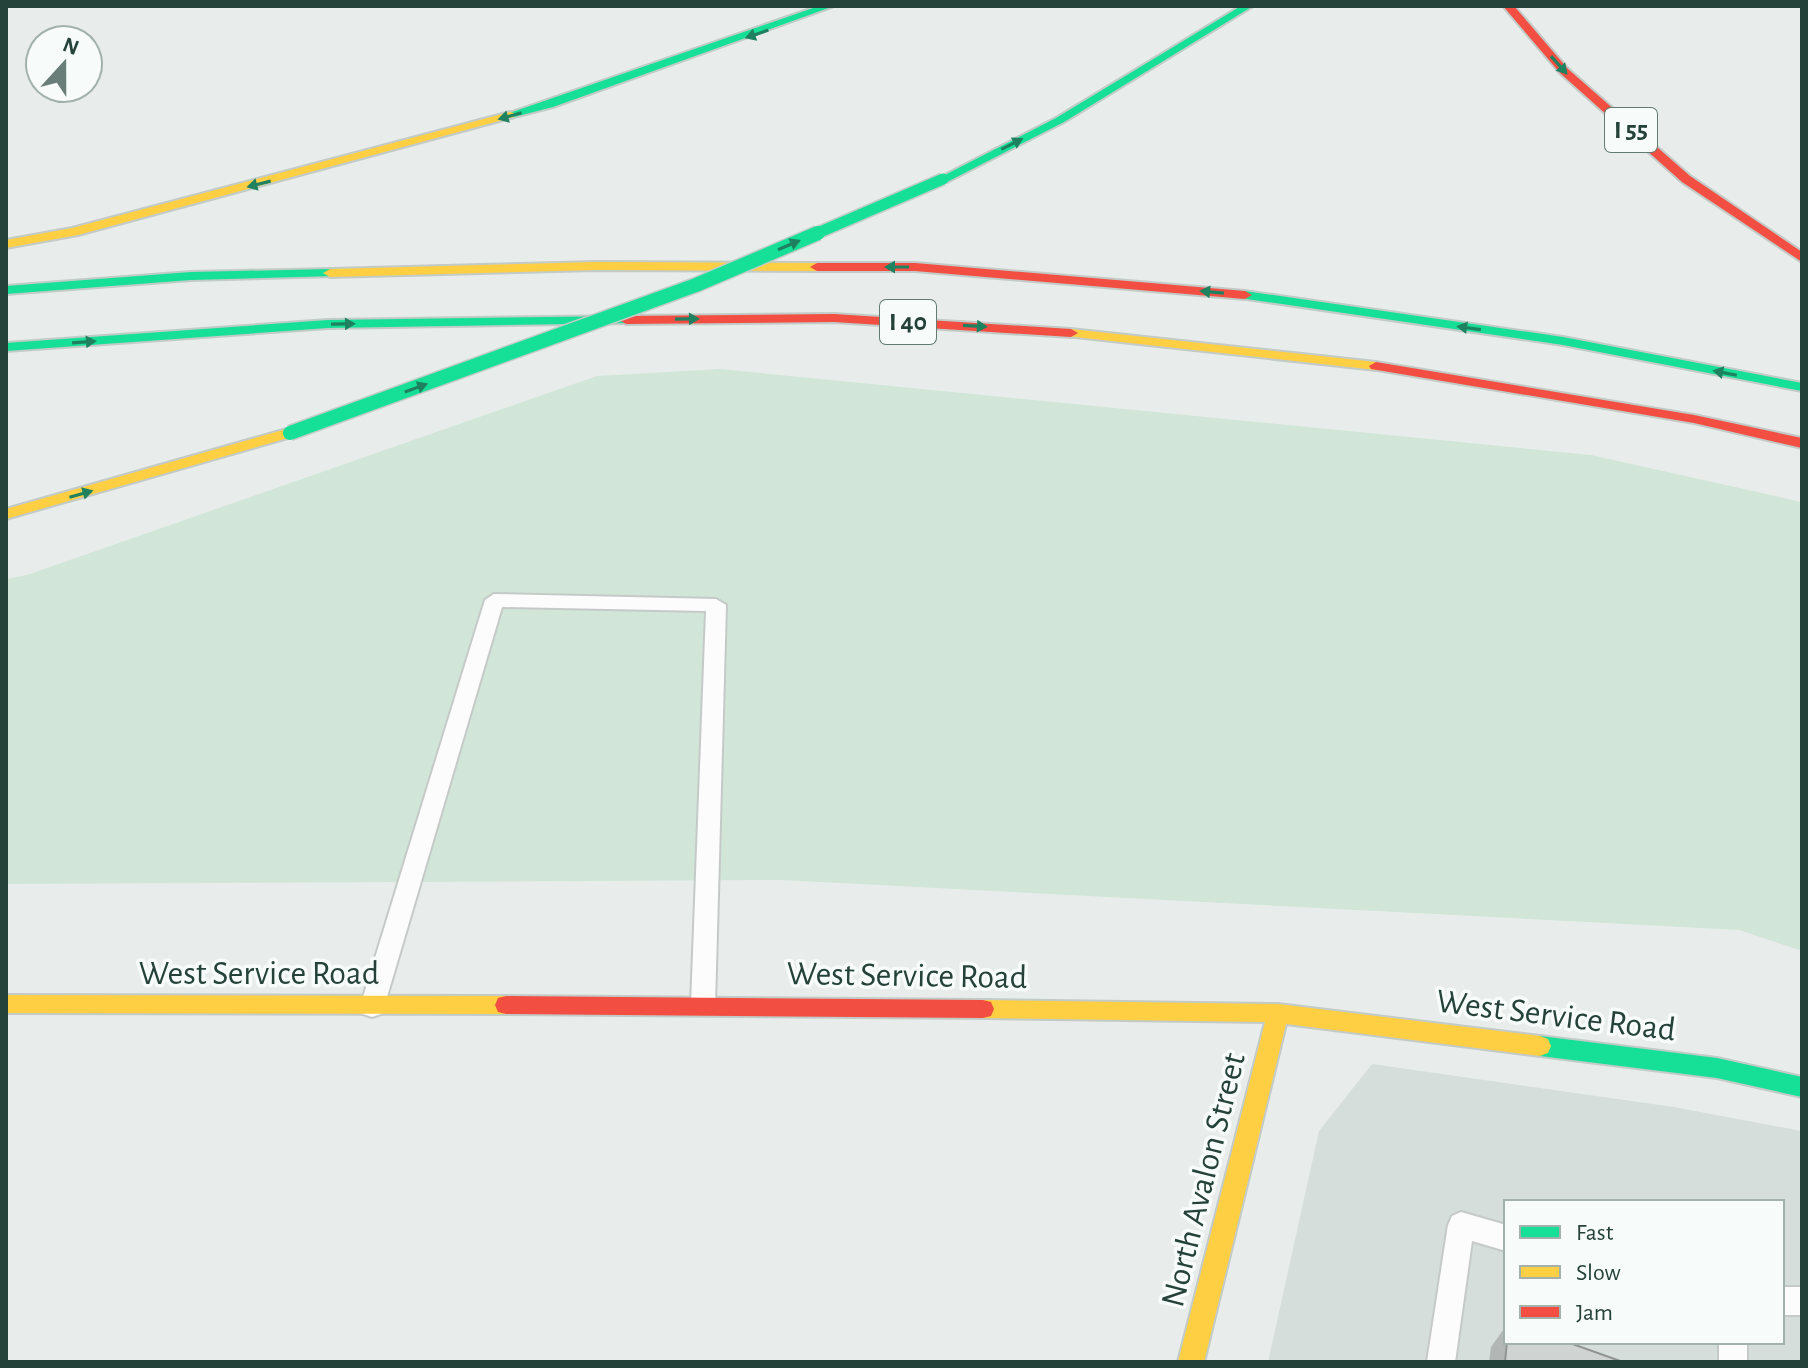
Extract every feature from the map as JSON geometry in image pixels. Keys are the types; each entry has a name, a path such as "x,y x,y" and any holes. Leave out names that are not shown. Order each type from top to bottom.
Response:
{"main road":[{"path":"6,244 119,220 549,105 829,6"},
{"path":"6,514 290,433 696,285 943,179 1060,120 1248,6"},
{"name":"I 55","path":"1508,6 1564,71 1675,169 1802,258"},
{"name":"I 40","path":"6,290 191,276 332,272 596,266 915,267 1229,293 1563,341 1802,387"},
{"name":"I 40","path":"6,347 328,324 834,318 1044,330 1343,361 1694,419 1802,443"},
{"name":"West Service Road","path":"6,1004 372,1007 703,1005 1278,1013 1717,1068 1802,1087"},
{"name":"North Avalon Street","path":"1191,1362 1278,1013"}],"lane":[{"path":"372,1007 494,600 716,605 703,1005"},
{"path":"1441,1362 1461,1225 1504,1237"}],"shaded area":[{"path":"1372,1064 1674,1107 1802,1131 1802,1362 1268,1362 1319,1131"}],"green space":[{"path":"720,369 1591,455 1802,502 1802,951 1739,930 782,880 6,884 6,579 27,575 597,376"}],"building":[{"path":"1507,1344 1573,1344 1623,1362 1505,1362"}],"traffic: fast":[{"path":"510,115 549,105 829,6"},
{"path":"943,179 1060,120 1248,6"},
{"path":"290,433 696,285 943,179"},
{"path":"6,290 191,276 330,273"},
{"path":"1245,295 1563,341 1802,387"},
{"path":"6,347 328,324 626,320"},
{"path":"1540,1046 1717,1068 1802,1087"}],"traffic: slow":[{"path":"6,244 73,232 510,115"},
{"path":"330,273 596,266 817,267"},
{"path":"1071,333 1376,366"},
{"path":"6,514 290,433"},
{"path":"6,1004 506,1005"},
{"path":"983,1009 1278,1013 1540,1046"},
{"path":"1191,1362 1278,1013"}],"traffic: jam":[{"path":"1508,6 1564,71 1686,179 1802,258"},
{"path":"817,267 915,267 1245,295"},
{"path":"626,320 834,318 1071,333"},
{"path":"1376,366 1694,419 1802,443"},
{"path":"506,1005 983,1009"}]}
